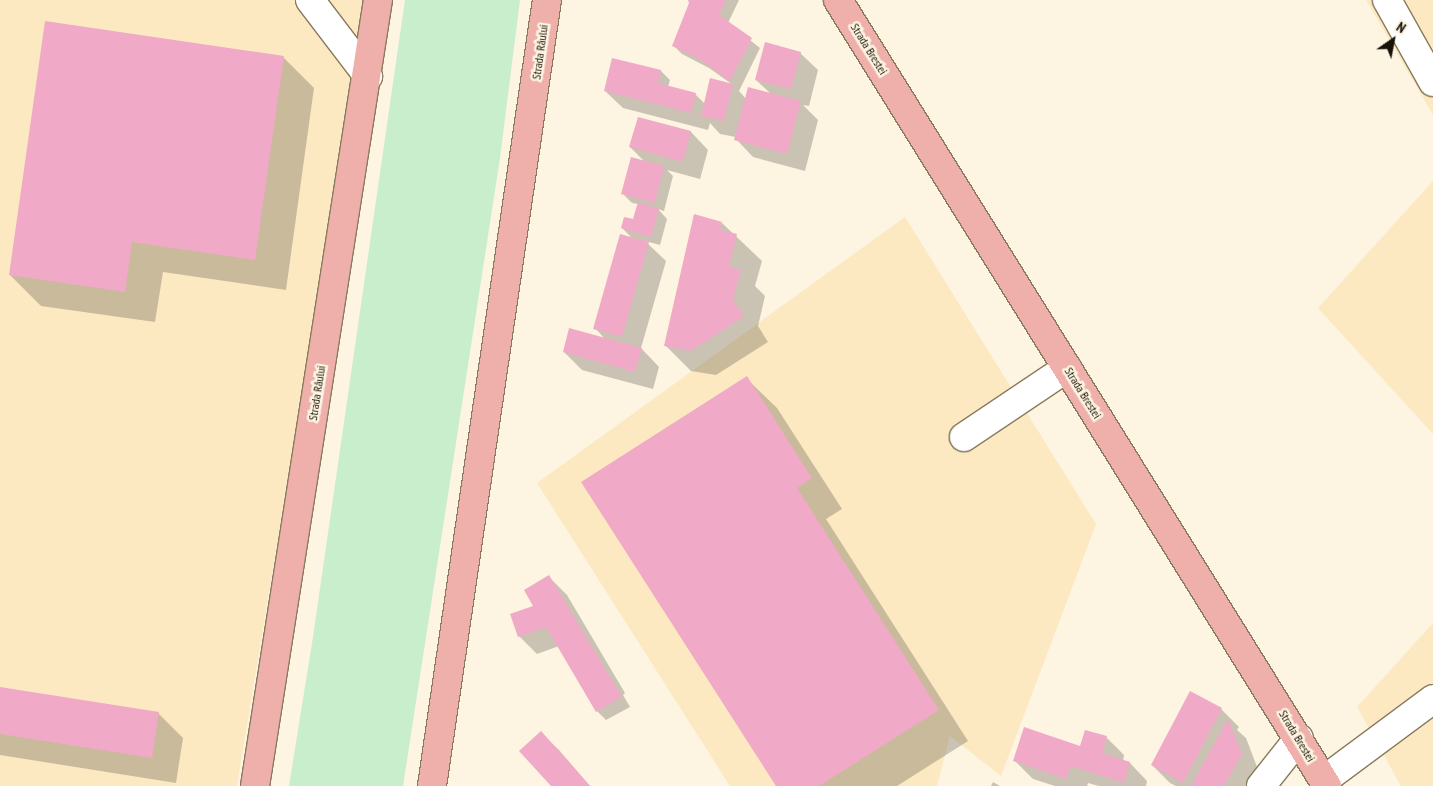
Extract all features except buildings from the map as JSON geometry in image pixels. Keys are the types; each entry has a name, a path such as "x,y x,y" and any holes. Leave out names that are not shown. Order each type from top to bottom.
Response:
{"main road":[{"name":"Strada Râului","path":"255,786 368,76 378,0"},
{"name":"Strada Râului","path":"432,786 548,0"},
{"name":"Strada Brestei","path":"838,0 1299,738 1325,783"}],"street":[{"path":"310,0 368,76"},
{"path":"1387,0 1433,82"},
{"path":"964,438 1067,368"},
{"path":"1325,783 1433,699"},
{"path":"1261,786 1299,738"}],"shaded area":[{"path":"0,0 367,0 237,786 0,786"},
{"path":"1366,0 1433,0 1433,115"},
{"path":"1433,181 1433,434 1318,308"},
{"path":"905,217 1096,524 1001,776 950,736 937,786 730,786 537,483"},
{"path":"1433,623 1433,786 1401,786 1357,707"}],"green space":[{"path":"405,0 520,0 500,158 403,786 289,786 313,637"}]}
